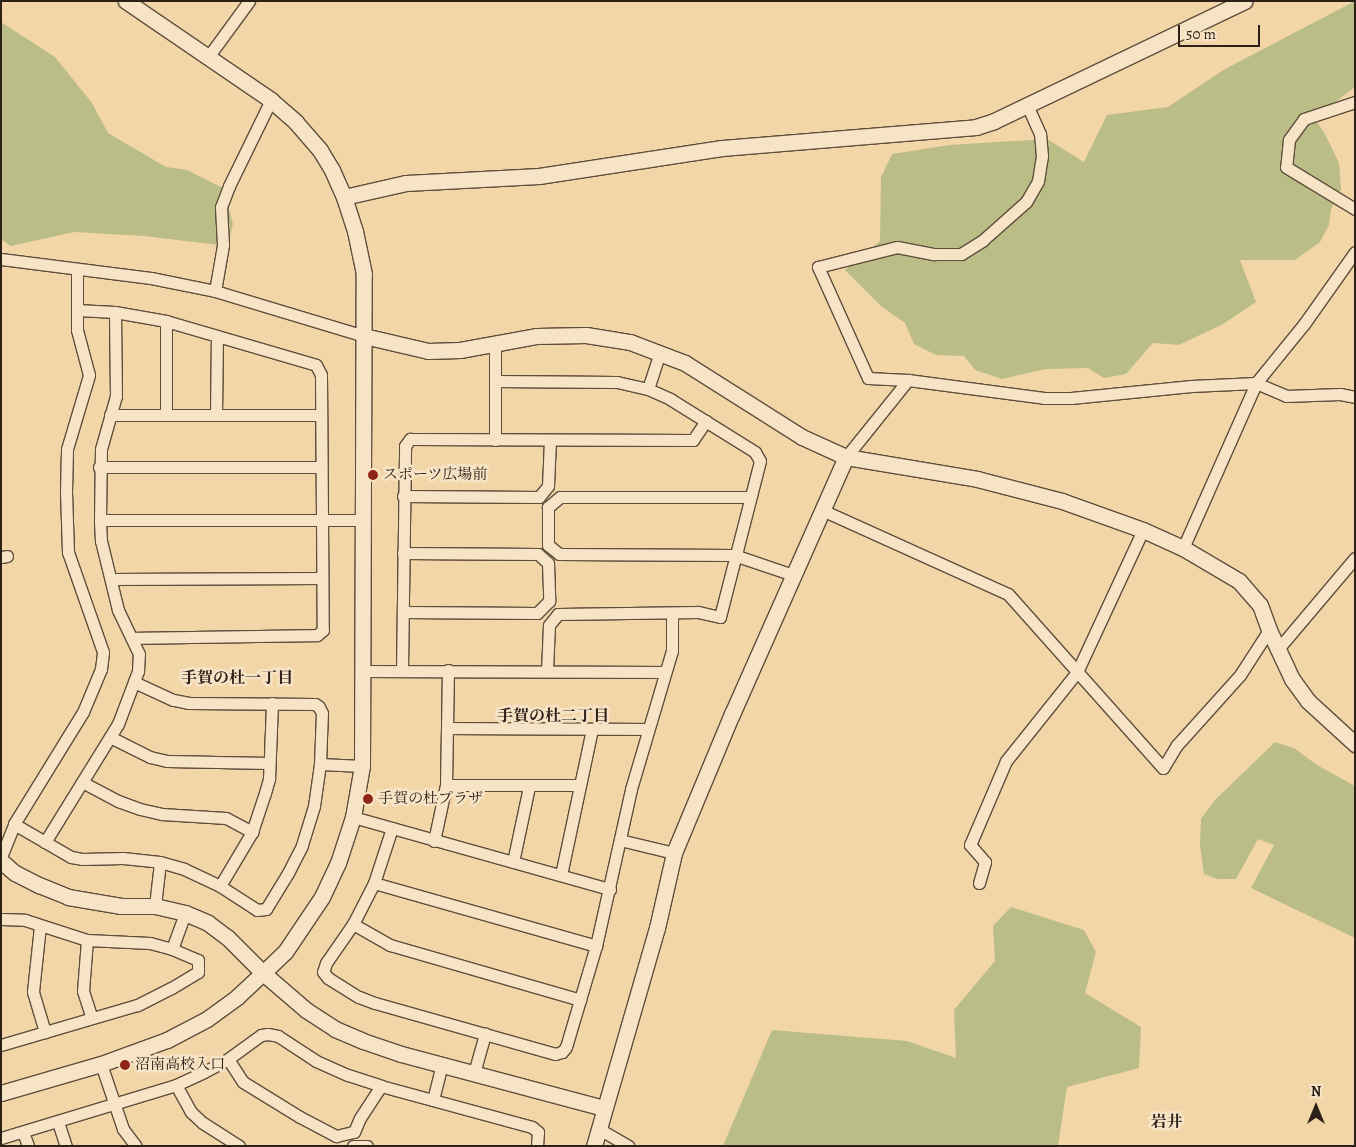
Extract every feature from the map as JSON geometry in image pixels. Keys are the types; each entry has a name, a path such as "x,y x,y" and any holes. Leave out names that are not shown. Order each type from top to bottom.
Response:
{"street":[{"path":"1,1093 101,1064 167,1040 207,1019 237,997 264,973 285,952 322,896 338,863 353,817 362,766 364,671 364,274 355,231 344,196 320,150 296,122 271,100 126,1"},
{"path":"208,57 249,1"},
{"path":"344,196 406,183 539,176 722,148 976,127 1027,105 1245,1"},
{"path":"215,291 223,245 221,207 228,186 271,100"},
{"path":"1355,102 1304,119 1289,140 1286,167 1355,210"},
{"path":"1027,105 1040,134 1042,156 1038,181 1026,202 983,240 962,254 934,254 897,247 818,267 868,378 908,380 1044,398 1070,398 1191,386 1256,383 1286,396 1340,394 1355,397"},
{"path":"1183,548 1256,383 1304,324 1355,252"},
{"path":"1,259 151,278 215,291 364,336 428,351 460,350 536,336 586,335 630,342 660,352 706,375 802,437 846,457 977,479 1062,502 1143,530 1183,548 1239,581 1260,605 1269,630 1292,679 1308,701 1355,744"},
{"path":"1,856 14,824 83,712 101,669 103,652 68,552 67,449 89,375 76,330 77,270"},
{"path":"77,310 115,312 166,321 316,365 321,374 323,630 317,635 132,638"},
{"path":"45,842 118,724 138,671 139,654 118,610 102,542 100,520 101,449 116,396 115,312"},
{"path":"166,321 166,415"},
{"path":"216,415 217,336"},
{"path":"495,343 495,440"},
{"path":"648,388 660,352"},
{"path":"594,1146 657,928 674,853 701,786 792,575 846,457 908,380"},
{"path":"495,381 617,382 648,388 755,452 760,461 734,554 720,617 698,612 558,614 549,625 547,670"},
{"path":"110,414 320,415"},
{"path":"402,670 403,496 405,446 410,439 693,440 706,421"},
{"path":"403,496 539,497 548,486 550,440"},
{"path":"100,467 321,467"},
{"path":"750,497 560,497 548,507 548,545 559,554 734,554 792,575"},
{"path":"822,510 1008,594 1163,768 1177,745 1240,674 1269,630"},
{"path":"100,520 363,520"},
{"path":"979,883 985,862 970,846 1006,760 1077,672 1143,530"},
{"path":"403,553 538,554 548,563 549,601 537,613 403,612"},
{"path":"1278,650 1355,558"},
{"path":"111,579 322,578"},
{"path":"392,828 374,882 353,924 326,963 324,972 328,978 359,997 375,1003 555,1054 562,1052 566,1047 596,946 647,729 672,650 672,613"},
{"path":"434,840 446,785 448,670"},
{"path":"364,671 547,670 666,672"},
{"path":"14,824 71,856 82,859 124,858 160,862 201,875 257,910 266,909 288,873 302,845 314,806 320,764 322,713 319,707 315,704 189,703 174,700 134,682"},
{"path":"220,886 252,832 265,793 269,763 272,703"},
{"path":"447,728 647,729"},
{"path":"561,875 592,729"},
{"path":"110,737 150,757 167,761 269,763"},
{"path":"320,764 362,766"},
{"path":"82,782 118,801 140,809 162,814 226,818 252,832"},
{"path":"446,785 580,785"},
{"path":"513,862 529,786"},
{"path":"353,817 610,889"},
{"path":"620,840 674,853"},
{"path":"1,861 15,873 39,886 68,897 112,905 155,906 185,913 208,923 228,938 306,1010 336,1029 381,1048 604,1108"},
{"path":"155,906 160,862"},
{"path":"374,882 596,946"},
{"path":"172,949 185,913"},
{"path":"1,919 25,920 87,940 150,943 172,949 198,960 198,972 137,1005 1,1045"},
{"path":"353,924 390,945 580,1000"},
{"path":"40,926 33,992 45,1032"},
{"path":"87,940 84,991 92,1018"},
{"path":"1,1138 114,1106 176,1085 228,1059 261,1035 268,1034 278,1036 316,1061 381,1086 532,1127 538,1132 537,1146"},
{"path":"474,1073 485,1034"},
{"path":"228,1059 243,1082 300,1117 336,1136 354,1132 360,1118 381,1086"},
{"path":"101,1064 123,1129 136,1146"},
{"path":"433,1100 442,1065"},
{"path":"176,1085 188,1107 203,1123 239,1146"},
{"path":"58,1122 66,1146"},
{"path":"599,1129 629,1146"},
{"path":"23,1132 28,1146"},
{"path":"353,1146 367,1146"}],"green space":[{"path":"1355,1 1355,87 1314,118 1325,134 1339,163 1341,190 1331,209 1329,225 1320,242 1295,260 1240,260 1256,302 1223,324 1179,345 1153,343 1126,374 1104,378 1088,368 1046,369 1002,379 975,370 964,356 936,355 914,344 905,323 882,307 845,270 880,241 881,177 892,154 949,145 1047,139 1084,162 1107,115 1168,107 1225,69"},
{"path":"1,22 55,57 92,103 108,133 166,167 187,170 223,188 233,224 227,246 144,236 74,232 11,246 1,239"},
{"path":"1275,742 1294,748 1317,765 1355,786 1355,938 1251,888 1274,845 1258,839 1236,879 1217,879 1204,874 1200,845 1201,819 1215,800"},
{"path":"1011,907 1084,930 1096,952 1085,993 1141,1027 1139,1068 1067,1087 1058,1146 723,1146 772,1030 907,1041 956,1058 954,1010 995,961 993,926"}],"place":[{"name":"スポーツ広場前","path":"373,475"},
{"name":"手賀の杜プラザ","path":"368,799"},
{"name":"沼南高校入口","path":"125,1065"}],"district":[{"name":"手賀の杜一丁目","path":"237,678"},
{"name":"手賀の杜二丁目","path":"553,716"},
{"name":"岩井","path":"1167,1122"}]}
